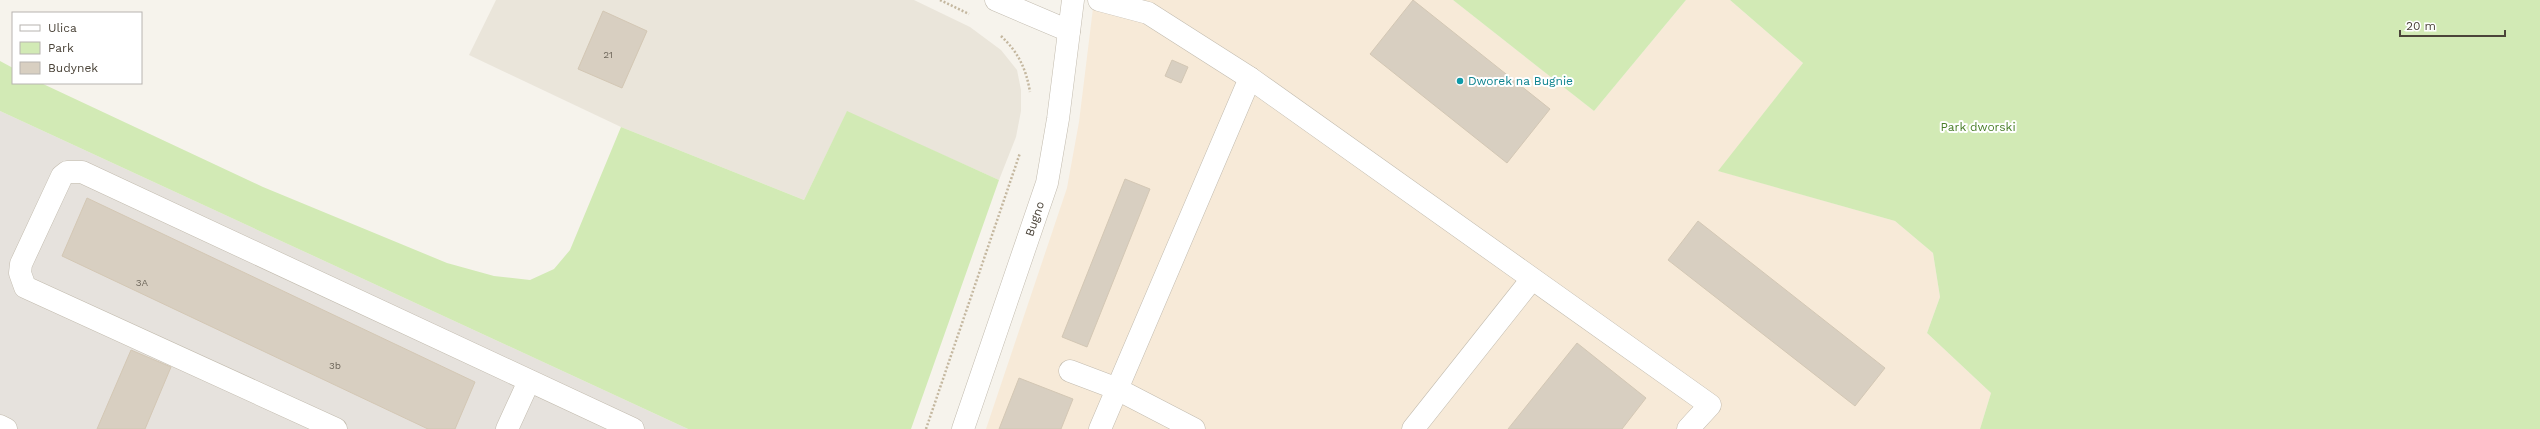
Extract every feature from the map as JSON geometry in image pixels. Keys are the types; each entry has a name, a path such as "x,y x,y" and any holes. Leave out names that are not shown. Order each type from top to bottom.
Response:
{"street":[{"path":"996,0 1069,31"},
{"name":"Bugno","path":"963,429 1047,183 1069,31 1072,0"},
{"path":"1099,0 1149,6 1710,405 1688,429"},
{"path":"1100,429 1115,388 1250,78"},
{"path":"336,429 25,287 20,273 22,264 62,176 67,172 82,172 633,429"},
{"path":"1413,429 1532,279"},
{"path":"1070,371 1115,388 1194,429"},
{"path":"508,429 529,381"},
{"path":"0,426 6,429"}],"path":[{"path":"940,0 974,16"},
{"path":"997,32 1015,49 1025,69 1030,98"},
{"path":"926,429 1022,146"}],"shaded area":[{"path":"496,0 914,0 970,27 1001,50 1017,70 1021,90 1021,111 1016,137 999,180 847,112 804,200 621,127 469,55"},
{"path":"1094,0 1453,0 1594,111 1686,0 1730,0 1803,63 1719,171 1895,221 1933,253 1940,297 1927,333 1991,393 1980,429 986,429 1067,188 1079,122"},
{"path":"0,111 688,429 0,429"}],"green space":[{"path":"1453,0 1686,0 1594,111"},
{"name":"Park dworski","path":"1730,0 2540,0 2540,429 1980,429 1991,393 1927,333 1940,297 1933,253 1895,221 1718,171 1803,63"},
{"path":"0,61 12,67 12,84 43,84 263,187 447,263 494,276 530,280 554,269 570,250 621,127 804,200 847,111 999,180 911,429 688,429 0,111"}],"building":[{"name":"Dworek na Bugnie","path":"1413,0 1550,109 1507,163 1370,54"},
{"path":"603,11 647,31 622,88 578,69"},
{"path":"1172,60 1188,67 1181,83 1165,76"},
{"path":"1125,179 1150,189 1087,347 1062,337"},
{"path":"87,198 475,382 455,429 428,429 62,256"},
{"path":"1698,221 1885,368 1855,406 1668,260"},
{"path":"1577,343 1646,398 1622,429 1508,429"},
{"path":"131,350 171,367 145,429 97,429"},
{"path":"1019,378 1073,399 1061,429 999,429"}],"place":[{"name":"Dworek na Bugnie","path":"1460,81"}]}
